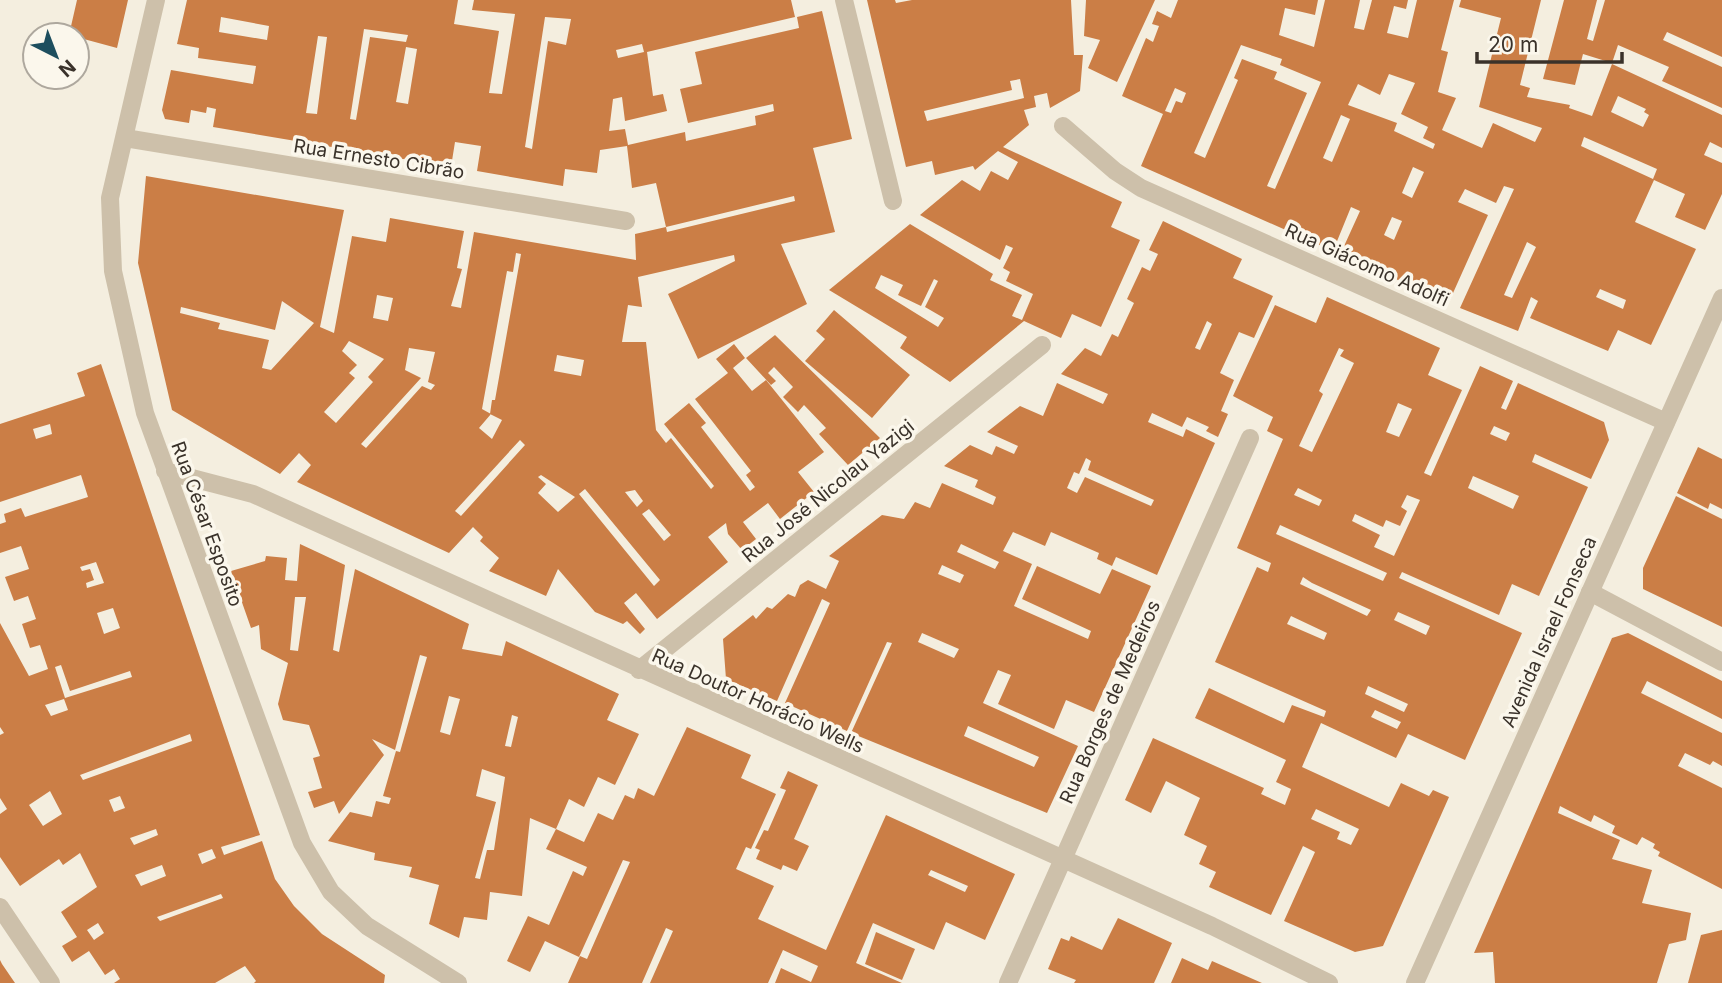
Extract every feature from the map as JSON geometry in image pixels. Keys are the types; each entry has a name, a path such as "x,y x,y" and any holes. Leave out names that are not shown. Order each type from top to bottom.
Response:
{"street":[{"name":"Rua César Esposito","path":"156,0 110,198 113,271 145,412 302,843 331,892 367,926 458,983"},
{"path":"844,0 893,201"},
{"name":"Rua Giácomo Adolfi","path":"1063,126 1115,171 1141,188 1666,422"},
{"name":"Rua Ernesto Cibrão","path":"125,138 626,221"},
{"name":"Avenida Israel Fonseca","path":"1415,983 1722,298"},
{"name":"Rua José Nicolau Yazigi","path":"639,670 1042,345"},
{"name":"Rua Borges de Medeiros","path":"1008,983 1250,438"},
{"name":"Rua Doutor Horácio Wells","path":"165,471 253,494 1329,983"},
{"path":"1590,592 1722,662"},
{"path":"0,907 51,983"}],"building":[{"path":"77,0 128,0 117,48 91,41 91,21 72,21"},
{"path":"187,0 458,0 454,24 499,31 489,93 502,94 515,14 472,10 474,0 791,0 795,17 647,52 653,96 663,94 667,111 625,121 622,97 613,99 609,131 625,129 628,145 685,132 686,141 756,125 755,116 774,111 773,104 688,123 680,89 702,84 695,52 799,28 797,17 822,11 852,139 813,148 835,232 781,244 807,304 698,359 668,294 735,261 734,255 638,277 642,307 628,305 622,342 646,342 656,430 666,443 671,438 711,489 714,486 664,424 689,403 706,423 701,427 750,491 755,487 746,475 751,471 695,399 728,373 716,359 734,344 745,358 733,368 752,391 766,380 824,452 798,472 814,492 780,519 768,503 743,522 756,539 742,550 728,534 726,523 708,537 728,562 657,619 636,593 624,603 645,629 640,634 627,621 623,624 595,612 558,569 546,596 489,571 499,558 480,541 483,537 473,527 449,553 297,482 311,465 299,453 280,474 172,410 138,263 146,176 344,210 320,327 334,333 352,236 386,242 390,218 464,231 457,268 462,269 451,306 461,308 474,232 636,260 635,234 666,227 656,183 632,188 627,146 600,150 597,173 565,169 563,186 477,171 481,146 455,142 451,167 213,127 216,109 207,107 206,113 191,110 189,123 165,119 162,110 171,70 253,84 256,66 198,58 199,48 177,44","holes":["221,17 269,26 267,40 219,32","545,17 571,19 566,45 548,41 532,149 525,147","364,29 408,35 406,42 370,37 356,120 350,119","318,36 327,37 317,114 306,113","642,44 644,52 618,58 616,50","406,47 417,49 408,104 396,102","794,196 795,201 667,232 666,227","516,253 521,254 495,400 492,400 490,413 482,409 507,271 513,272","377,295 393,298 388,321 373,318","282,301 314,323 271,370 262,368 269,340 218,329 220,323 180,313 181,307 275,330","349,341 384,359 368,377 373,382 336,423 324,412 355,378 349,373 357,365 342,351","409,348 435,352 428,382 435,385 431,390 422,386 366,448 361,444 421,378 405,370","557,355 584,360 581,376 554,371","491,414 502,420 492,439 479,428","520,440 525,445 461,516 455,511","541,475 575,497 558,512 538,493 546,484 538,477","585,489 660,580 654,586 579,494","635,490 643,501 637,507 625,492","649,509 671,535 664,541 642,514"]},
{"path":"867,0 895,0 896,3 912,0 1071,0 1074,55 1083,55 1080,91 1050,108 1047,93 1034,96 1036,107 1024,110 1029,125 1003,147 1122,202 1111,227 1140,240 1101,327 1072,314 1061,338 1024,321 950,382 900,348 907,337 829,290 910,224 993,274 990,280 1022,295 1012,316 1022,320 1033,294 1006,281 1010,272 1003,268 1013,248 1006,245 1000,260 920,215 962,180 980,191 991,171 1008,180 1018,162 998,151 975,170 973,166 935,175 932,161 906,167","holes":["1020,79 1024,98 927,121 924,111 1012,90 1010,81","881,275 903,285 898,295 921,306 934,279 938,281 925,307 944,318 938,327 875,288"]},
{"path":"1086,0 1155,0 1117,82 1088,68 1100,40 1084,36"},
{"path":"1178,0 1318,0 1315,15 1285,8 1279,35 1314,47 1325,0 1360,0 1354,28 1364,30 1372,0 1408,0 1406,9 1394,6 1387,33 1408,38 1417,0 1454,0 1441,50 1448,52 1438,92 1456,98 1442,130 1482,148 1493,123 1535,142 1542,128 1479,107 1501,18 1459,7 1461,0 1541,0 1520,85 1530,88 1527,97 1570,105 1569,108 1592,116 1612,64 1722,115 1722,148 1710,142 1704,155 1722,163 1722,194 1705,230 1675,217 1685,194 1654,180 1635,222 1696,249 1651,345 1618,330 1608,351 1530,318 1538,301 1531,297 1518,331 1460,308 1514,189 1504,186 1496,203 1465,189 1458,202 1488,215 1449,302 1340,255 1360,211 1351,207 1333,251 1141,166 1163,114 1122,96 1146,38 1153,42 1159,26 1152,24 1157,11 1171,18","holes":["1241,45 1282,59 1280,65 1321,82 1275,189 1267,186 1307,93 1274,79 1277,72 1242,59 1234,78 1238,80 1205,158 1194,153","1389,74 1415,83 1401,114 1428,127 1423,138 1435,144 1433,149 1394,131 1397,123 1348,105 1358,84 1380,95","1175,88 1186,93 1182,103 1176,101 1171,113 1165,111","1618,96 1646,109 1644,112 1649,115 1643,127 1611,112","1341,115 1350,119 1332,162 1323,158","1584,137 1657,169 1653,179 1581,146","1413,167 1424,172 1412,198 1402,193","1392,217 1402,221 1394,240 1384,235","1527,242 1536,247 1512,298 1504,295","1600,289 1626,300 1623,309 1596,297"]},
{"path":"1564,0 1597,0 1587,39 1593,41 1605,0 1722,0 1722,57 1667,32 1663,40 1722,67 1722,108 1662,81 1669,67 1618,45 1612,63 1583,54 1575,85 1543,79"},
{"path":"1163,221 1242,259 1233,278 1273,296 1254,338 1239,332 1220,373 1234,380 1221,411 1228,414 1218,437 1206,431 1209,427 1187,417 1182,427 1152,413 1148,422 1183,437 1186,429 1215,443 1157,575 1116,557 1112,566 1097,559 1099,553 1051,532 1045,546 1013,532 1003,551 1032,564 1014,606 1088,639 1091,631 1022,599 1037,566 1100,594 1112,569 1151,586 1094,712 1066,700 1054,729 998,704 1011,675 998,670 983,703 1078,746 1047,813 851,733 892,643 887,642 847,731 785,703 830,603 822,599 777,701 726,679 723,639 753,615 756,619 767,607 772,609 788,594 795,597 800,585 808,580 826,589 839,561 829,556 882,515 904,519 915,502 930,508 942,483 993,505 996,497 975,487 978,480 944,466 970,445 992,455 996,446 1014,454 1018,446 987,432 1020,406 1043,416 1057,383 1103,404 1108,394 1061,374 1085,348 1101,356 1112,334 1118,337 1134,303 1127,299 1142,267 1150,271 1158,254 1149,250","holes":["1207,321 1212,324 1200,350 1195,348","1086,458 1091,461 1088,470 1154,500 1151,506 1085,477 1077,493 1067,488 1074,472 1079,474","961,544 999,562 995,569 957,552","942,565 964,575 960,583 938,574","922,633 959,649 954,658 918,642","968,726 1039,757 1034,767 964,736"]},
{"path":"1327,297 1440,348 1428,375 1462,390 1424,473 1431,476 1480,366 1513,381 1501,408 1506,410 1518,383 1604,422 1609,440 1591,479 1535,454 1532,462 1588,487 1539,596 1512,584 1499,615 1402,572 1399,578 1522,633 1465,760 1408,734 1396,758 1321,723 1302,767 1389,807 1401,783 1429,796 1433,790 1449,797 1383,946 1355,952 1284,921 1315,852 1303,846 1271,915 1209,887 1216,872 1199,864 1207,846 1184,835 1200,798 1166,781 1151,813 1125,800 1153,738 1264,788 1261,794 1285,805 1291,789 1276,782 1286,760 1195,718 1209,688 1284,723 1292,705 1324,717 1326,711 1215,662 1257,567 1268,572 1271,563 1237,548 1283,439 1267,431 1273,417 1233,396 1275,305 1316,323","holes":["1339,348 1344,350 1340,356 1354,363 1312,452 1299,446 1323,394 1319,391","1398,403 1412,409 1399,437 1386,432","1494,426 1510,433 1506,441 1490,434","1473,476 1519,496 1513,509 1468,488","1298,488 1322,500 1319,506 1294,495","1407,495 1420,500 1394,556 1374,547 1380,535 1352,521 1355,514 1383,527 1386,520 1400,526 1407,511 1401,507","1280,525 1387,573 1383,581 1276,534","1303,577 1371,610 1367,616 1300,584","1398,612 1430,626 1426,635 1394,620","1291,616 1327,633 1324,640 1287,624","1368,686 1408,704 1404,712 1365,694","1375,710 1401,722 1397,729 1371,717","1316,809 1359,829 1351,845 1337,839 1340,832 1311,819"]},
{"path":"834,310 910,375 872,418 805,361 825,339 816,331"},
{"path":"775,335 880,438 848,465 819,434 826,428 804,405 798,412 783,397 793,387 774,367 768,373 776,381 771,385 746,358"},
{"path":"101,364 260,835 221,847 224,855 262,841 275,879 294,906 322,934 385,975 384,983 254,983 256,981 245,966 215,983 114,983 120,979 114,969 105,975 89,951 72,962 62,946 77,937 61,912 97,887 80,853 63,865 59,859 20,886 0,857 0,814 7,809 0,798 0,735 4,733 0,727 0,623 29,676 48,669 40,645 30,648 22,624 36,619 28,596 14,601 5,577 29,569 21,546 0,553 0,524 6,522 4,514 21,508 25,517 88,497 81,475 0,502 0,424 85,396 77,373","holes":["50,424 52,434 36,439 33,429","96,562 104,583 87,588 86,583 94,580 90,569 82,571 80,567","113,608 120,628 104,634 97,613","61,665 70,691 130,671 132,677 65,698 55,667","64,699 68,710 51,716 45,705","190,734 192,741 83,780 80,775","50,791 62,814 43,826 29,805","120,796 125,808 114,812 109,800","156,829 158,835 134,845 130,838","212,849 216,858 202,864 198,854","162,865 166,876 141,886 135,875","221,894 223,898 160,921 157,917","98,923 104,933 94,940 87,930"]},
{"path":"1698,447 1722,459 1722,509 1710,503 1708,509 1677,493"},
{"path":"1676,496 1722,519 1722,627 1643,589 1643,568"},
{"path":"300,544 345,565 333,650 339,652 355,569 469,624 462,649 502,656 506,641 619,694 607,720 639,734 615,785 598,777 584,807 569,799 556,829 530,818 522,896 490,892 487,920 464,917 459,938 429,924 439,885 409,877 412,867 374,860 375,853 328,841 350,812 372,817 376,801 389,804 391,798 383,796 396,751 400,752 427,657 420,655 395,750 372,739 384,755 339,814 334,801 314,808 308,792 322,788 313,758 320,756 309,725 283,720 278,704 288,663 261,649 259,625 251,628 231,571 265,561 266,556 287,558 285,580 297,581","holes":["295,597 306,597 298,651 290,650","449,696 460,699 450,735 440,732","512,715 518,717 511,747 505,746","482,769 505,777 494,850 487,850 480,879 475,878 496,802 476,796"]},
{"path":"1628,633 1722,681 1722,719 1647,681 1641,693 1722,733 1722,766 1713,761 1710,765 1685,753 1678,766 1722,788 1722,889 1658,856 1660,852 1653,848 1655,844 1642,837 1637,845 1612,833 1615,826 1594,815 1591,822 1560,806 1558,813 1620,840 1612,859 1652,870 1642,903 1691,913 1686,940 1669,944 1657,983 1495,983 1493,952 1474,953 1612,638"},
{"path":"687,727 751,755 741,778 776,794 751,849 746,847 736,869 774,886 758,919 826,950 886,815 1015,874 985,940 946,922 934,950 873,923 856,963 902,983 775,983 781,968 811,982 818,966 783,950 768,983 650,983 673,931 666,928 642,983 568,983 580,956 587,959 630,862 623,860 579,957 545,941 530,972 507,961 528,916 549,925 573,871 583,876 587,867 546,849 556,829 584,842 598,813 613,820 625,795 634,799 638,788 654,796","holes":["931,870 968,886 965,892 928,875"]},
{"path":"788,771 818,785 794,839 809,846 797,871 783,865 781,870 756,859 760,850 755,848 764,830 768,831 786,790 780,788"},
{"path":"1118,918 1172,943 1154,983 1074,983 1076,980 1048,969 1061,938 1069,941 1071,936 1102,950"},
{"path":"1722,930 1722,983 1688,983 1701,935"},
{"path":"876,932 915,949 902,980 865,964"},
{"path":"1182,958 1208,970 1212,961 1262,983 1171,983"},
{"path":"0,960 2,964 15,983 0,983"}]}
